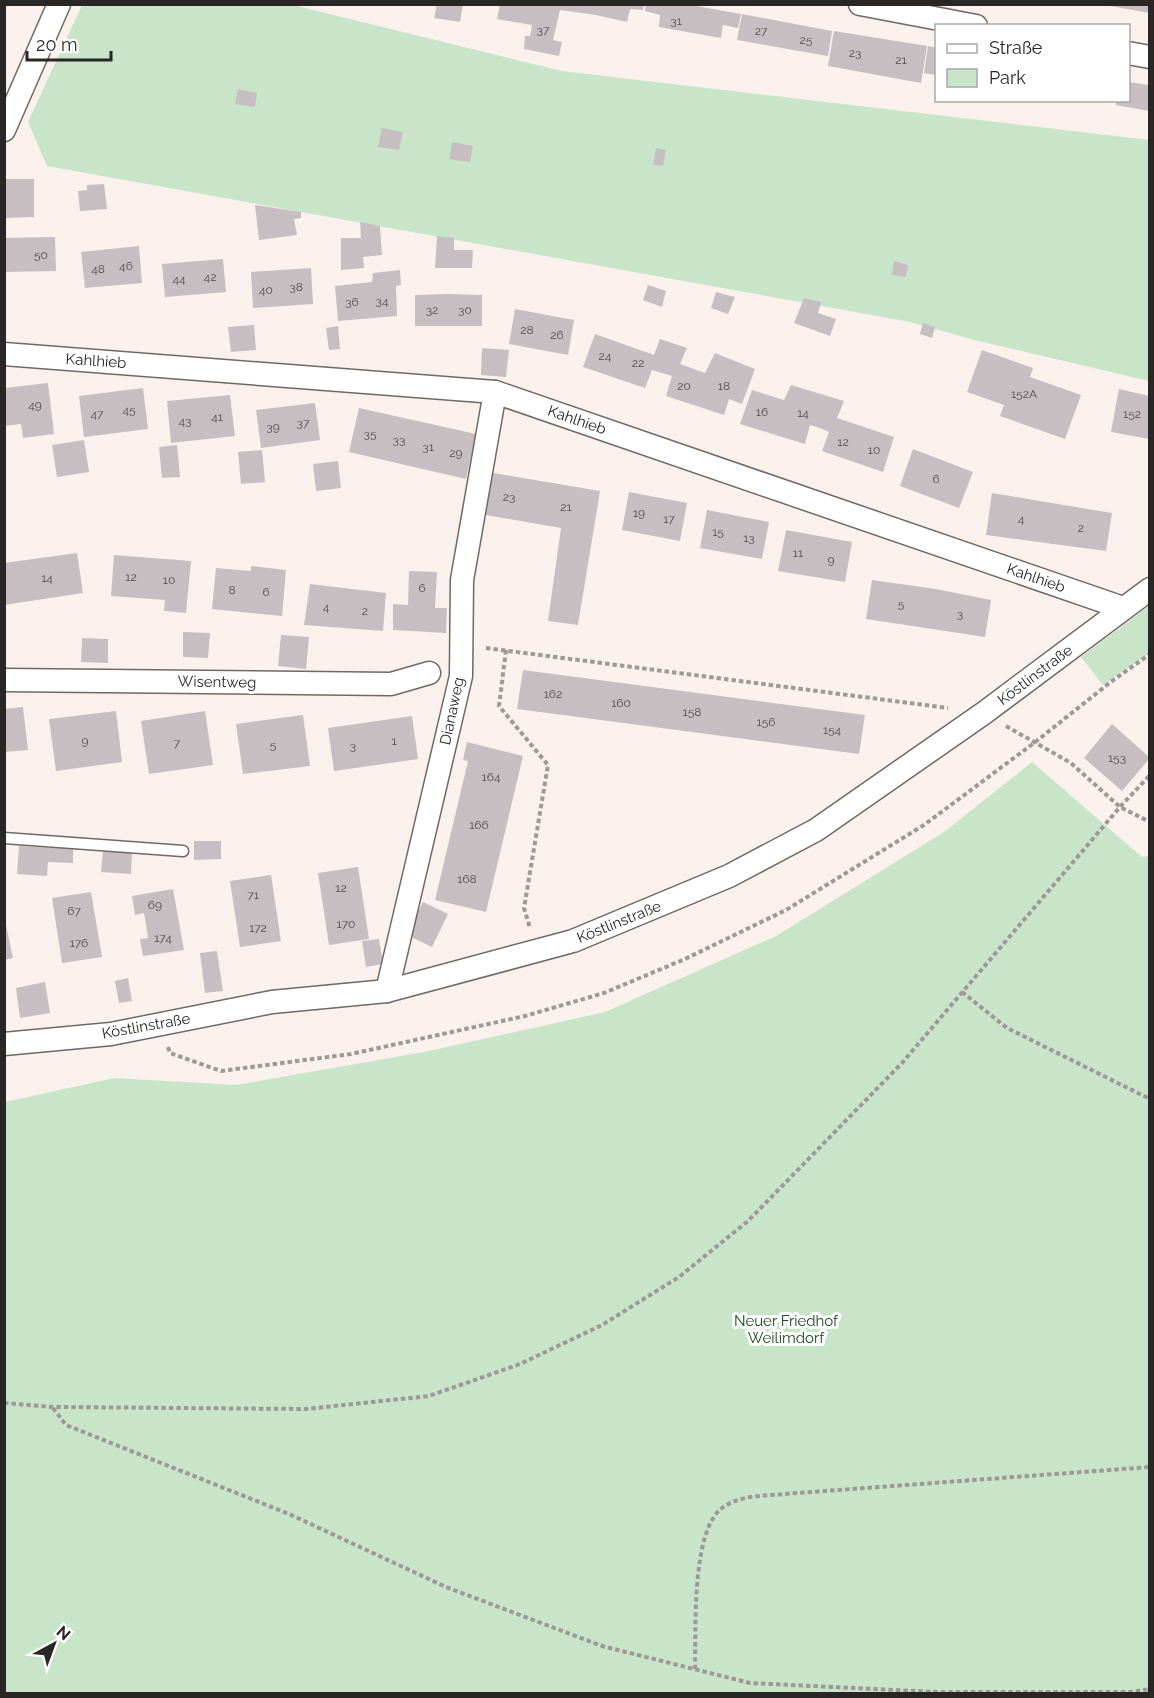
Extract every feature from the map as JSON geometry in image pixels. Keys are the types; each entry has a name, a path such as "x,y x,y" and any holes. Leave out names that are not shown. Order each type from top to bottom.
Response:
{"street":[{"path":"4,130 59,4"},
{"path":"860,4 965,24"},
{"path":"1130,53 1149,57"},
{"name":"Kahlhieb","path":"4,354 495,392 1123,608"},
{"name":"Dianaweg","path":"387,990 460,676 462,580 495,392"},
{"name":"Köstlinstraße","path":"4,1044 111,1034 272,1002 387,990 573,940 729,876 816,830 984,713 1149,589"},
{"name":"Wisentweg","path":"4,680 391,684 429,673"}],"lane":[{"path":"4,838 183,851"}],"path":[{"path":"461,645 984,713"},
{"path":"506,650 499,706 548,765 524,908 537,951"},
{"path":"1034,743 1071,763 1120,807 1146,820 1149,819"},
{"path":"4,1403 52,1407 306,1409 429,1396 520,1364 602,1325 679,1277 748,1221 902,1063 1149,775"},
{"path":"963,992 1007,1028 1149,1099"},
{"path":"52,1407 66,1425 289,1514 446,1587 602,1646 750,1683 937,1692 1130,1692 1149,1689"},
{"path":"695,1669 699,1567 707,1528 721,1509 740,1499 1149,1467"}],"green space":[{"path":"289,4 562,71 1149,140 1149,381 974,340 910,322 47,166 28,122 82,5"},
{"path":"1149,606 1149,653 1103,685 1081,657"},
{"name":"Neuer Friedhof Weilimdorf","path":"1032,762 1142,857 1149,856 1149,1693 5,1693 5,1102 114,1078 236,1085 424,1052 605,1012 776,936 944,832"}],"building":[{"path":"437,4 463,4 460,22 434,18"},
{"path":"500,4 644,4 643,10 630,9 627,22 560,10 553,40 562,42 559,56 524,49 525,36 530,36 532,25 497,19"},
{"path":"646,4 685,4 741,14 738,28 723,25 721,38 659,27 660,15 645,11"},
{"path":"1111,4 1149,4 1149,13 1111,6"},
{"path":"742,14 832,31 828,56 737,40"},
{"path":"834,31 927,46 921,83 828,66"},
{"path":"928,46 935,48 935,75 924,73"},
{"path":"1130,82 1149,85 1149,111 1116,105 1116,102 1130,102"},
{"path":"238,89 257,93 255,107 235,104"},
{"path":"382,128 403,132 399,150 378,147"},
{"path":"452,142 473,146 470,162 449,159"},
{"path":"656,148 666,150 663,166 653,165"},
{"path":"5,179 34,179 34,217 6,218"},
{"path":"104,184 107,209 80,211 78,191 87,190 87,185"},
{"path":"255,205 301,212 301,218 294,219 297,235 259,240"},
{"path":"360,222 380,226 382,255 363,257 364,268 341,270 341,238 361,238"},
{"path":"437,236 454,238 454,250 473,250 472,268 435,268"},
{"path":"55,237 56,271 4,272 4,238"},
{"path":"139,246 142,283 85,288 81,252"},
{"path":"223,259 226,292 165,297 162,264"},
{"path":"894,261 908,265 906,277 892,275"},
{"path":"311,268 313,304 253,308 251,272"},
{"path":"400,270 401,285 396,286 397,316 338,321 335,286 372,282 373,273"},
{"path":"648,285 666,291 662,307 643,300"},
{"path":"716,292 735,297 728,314 711,308"},
{"path":"415,295 482,295 482,326 415,326"},
{"path":"804,298 821,302 818,313 836,319 830,336 794,323"},
{"path":"515,309 574,320 568,355 509,344"},
{"path":"923,323 935,327 932,338 920,334"},
{"path":"254,325 256,350 231,352 228,327"},
{"path":"338,326 340,349 329,350 326,328"},
{"path":"595,334 654,355 660,339 687,348 680,364 705,373 715,353 755,369 742,404 729,399 724,415 666,396 672,376 652,370 645,388 583,367"},
{"path":"482,348 509,350 506,377 481,375"},
{"path":"982,350 1033,368 1030,377 1081,395 1065,439 1000,416 1004,405 967,392"},
{"path":"48,383 54,434 23,438 21,424 4,426 4,388"},
{"path":"791,385 844,401 837,418 894,437 883,472 822,451 829,432 820,428 810,425 805,444 740,424 752,390 784,400"},
{"path":"143,388 148,429 84,437 79,396"},
{"path":"1119,389 1149,396 1149,439 1111,432"},
{"path":"230,395 235,436 171,443 167,401"},
{"path":"315,403 320,440 261,448 256,410"},
{"path":"359,408 476,434 466,479 349,452"},
{"path":"84,440 89,472 57,477 52,445"},
{"path":"177,445 180,477 162,478 159,447"},
{"path":"913,449 973,472 959,508 900,486"},
{"path":"262,450 265,482 241,484 238,452"},
{"path":"338,461 341,488 316,491 313,464"},
{"path":"487,472 600,491 578,625 548,621 561,528 480,514"},
{"path":"629,492 687,503 680,541 622,530"},
{"path":"992,493 1112,513 1106,551 986,535"},
{"path":"707,510 769,522 762,559 700,548"},
{"path":"786,530 852,542 845,582 778,571"},
{"path":"77,553 83,593 4,605 4,563"},
{"path":"114,555 191,561 186,613 164,611 165,600 111,596"},
{"path":"251,566 286,570 282,616 212,609 216,568 251,571"},
{"path":"409,571 437,572 435,608 447,608 446,633 393,630 393,604 408,605"},
{"path":"872,580 991,600 985,637 866,619"},
{"path":"310,584 386,593 383,631 304,625"},
{"path":"183,632 210,633 208,658 183,657"},
{"path":"281,635 309,637 306,669 278,666"},
{"path":"82,638 108,639 108,663 81,662"},
{"path":"523,670 865,715 859,754 517,709"},
{"path":"23,707 28,750 4,752 4,709"},
{"path":"116,711 122,762 56,771 49,719"},
{"path":"205,711 213,765 149,774 141,721"},
{"path":"303,715 310,766 243,774 236,724"},
{"path":"412,716 418,759 334,771 328,728"},
{"path":"1112,724 1149,757 1122,791 1084,758"},
{"path":"467,742 523,756 486,912 435,900 468,761 463,760"},
{"path":"194,841 221,841 221,859 194,860"},
{"path":"19,846 73,849 73,863 48,862 47,876 17,874"},
{"path":"103,851 132,853 131,874 101,872"},
{"path":"358,867 369,939 329,945 318,873"},
{"path":"271,875 281,941 240,947 230,881"},
{"path":"173,889 184,950 143,956 140,939 148,938 144,913 135,915 132,896"},
{"path":"91,892 102,957 62,963 52,898"},
{"path":"423,902 448,914 432,947 407,935"},
{"path":"4,915 13,958 4,960"},
{"path":"379,939 383,964 366,967 362,941"},
{"path":"217,951 223,991 205,993 200,953"},
{"path":"128,978 132,1001 119,1003 115,981"},
{"path":"45,982 50,1013 20,1018 16,988"}]}
